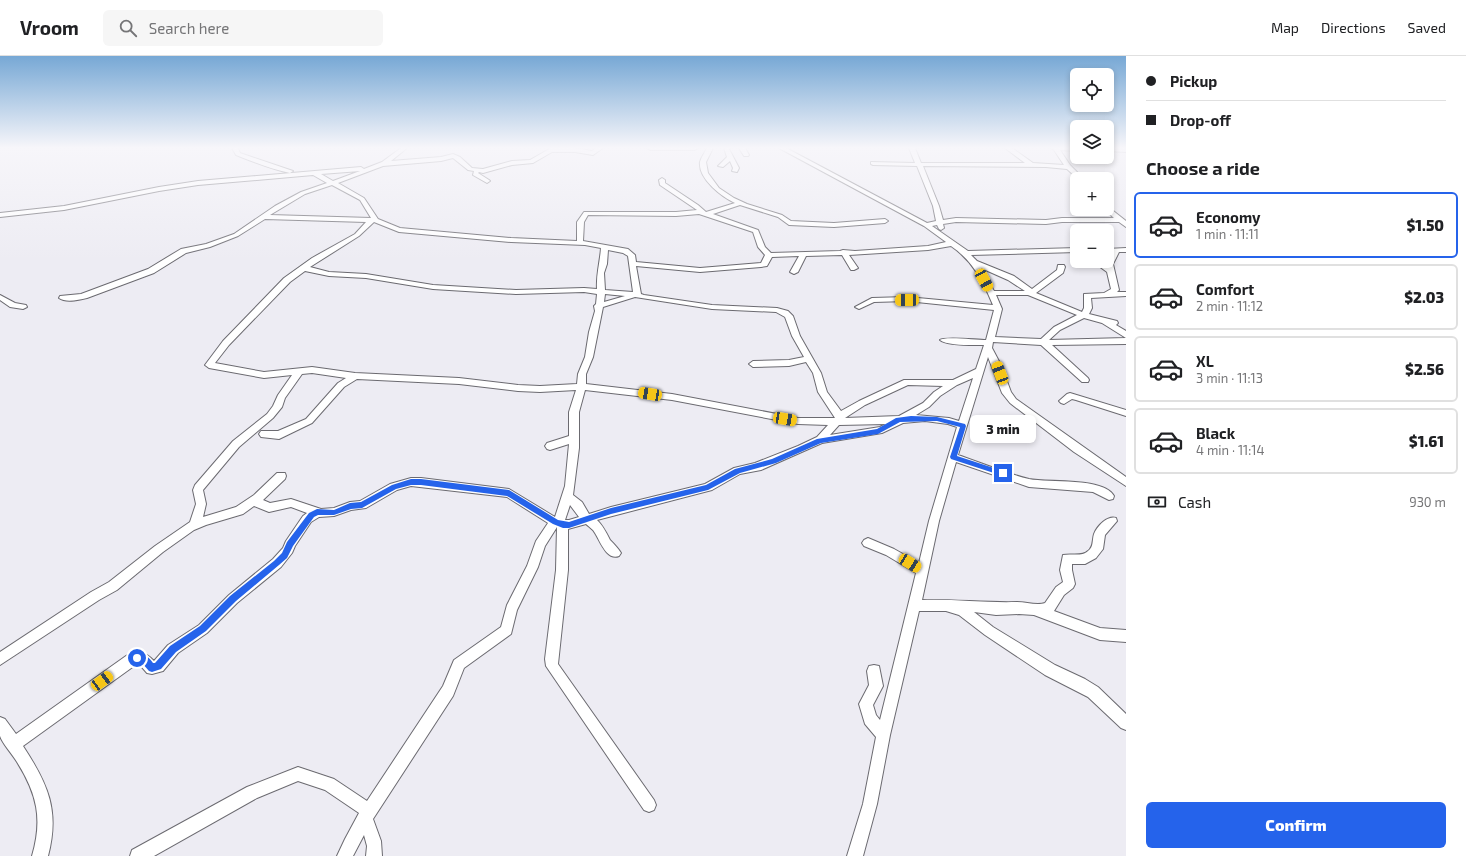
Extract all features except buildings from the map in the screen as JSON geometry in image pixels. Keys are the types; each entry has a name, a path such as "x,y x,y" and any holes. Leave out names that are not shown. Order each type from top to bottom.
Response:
{"street":[{"path":"0,216 64,208 183,185"},
{"path":"63,298 84,296 146,274 184,251 217,243 236,235 277,207 303,193 325,185"},
{"path":"336,185 362,199 375,220"},
{"path":"664,185 706,213 756,231 763,252 769,256 928,248 948,240"},
{"path":"714,185 717,189 741,203 780,216 789,223 834,225 884,221"},
{"path":"852,185 926,225 966,253 975,263 998,309 996,321 934,521 901,665 883,735 870,804 855,856"},
{"path":"927,185 936,206 940,223 948,240"},
{"path":"580,242 580,224 582,216 586,213 706,213 741,203"},
{"path":"1114,214 1126,226"},
{"path":"264,217 375,220 394,229 409,232 511,240 580,242 605,246 629,252 631,255 637,295"},
{"path":"375,220 357,235 303,268 287,280 247,320 226,343 209,365 264,375 321,370 355,376 459,380 540,389 581,387 626,391 672,397 798,422 937,419 963,426"},
{"path":"926,225 961,220 1046,222 1062,220 1120,220"},
{"path":"605,246 600,274 601,293 589,357 582,374 581,387 574,412 574,439 567,496 559,523 562,570 551,659 552,666 649,804"},
{"path":"1114,250 1126,250"},
{"path":"1111,293 1109,264 1118,250"},
{"path":"1064,251 1070,253"},
{"path":"966,253 1070,251"},
{"path":"843,252 854,268"},
{"path":"794,272 804,254"},
{"path":"632,264 704,270 761,265 764,264 769,256"},
{"path":"975,263 1006,276 1041,285"},
{"path":"991,293 1031,293 1059,273 1061,267"},
{"path":"303,268 329,274 366,276 433,287 516,292 576,290 637,295 649,299 706,306 777,310 786,312 790,318 796,336 817,373 824,392 839,420"},
{"path":"1006,276 1031,293 1086,312 1126,335"},
{"path":"1086,312 1087,296 1111,293 1126,294"},
{"path":"598,306 637,295"},
{"path":"0,297 13,305 23,307"},
{"path":"859,307 872,300 907,300 968,306 984,306 998,309"},
{"path":"1043,342 1048,334 1059,326 1086,312"},
{"path":"1104,322 1114,323"},
{"path":"944,340 971,343 1126,342"},
{"path":"1043,342 1085,380"},
{"path":"989,343 1007,393 1013,401 1126,482"},
{"path":"753,364 771,365 791,363 808,359"},
{"path":"195,524 201,504 198,490 199,488 236,444 270,416 277,407 280,397 300,371"},
{"path":"254,502 268,508 294,504 317,512 334,512 350,506 362,505 394,487 411,482 421,482 509,493 559,523 569,525 587,518 630,506 708,487 738,471 773,461 820,440 878,431 926,405 937,394 954,384 980,371"},
{"path":"264,434 279,435 309,421 341,385 355,376"},
{"path":"820,440 839,420 862,403 910,381 954,384"},
{"path":"1064,401 1070,396 1074,396 1126,413"},
{"path":"550,446 574,439"},
{"path":"953,457 1029,483 1095,488 1109,496"},
{"path":"0,659 95,596 113,586 159,549 195,524 234,514 254,502 281,476"},
{"path":"567,496 578,504 587,518 598,528 607,544 615,553"},
{"path":"14,744 131,660 142,658 152,668 158,666 173,649 203,628 233,599 277,563 288,550 290,544 307,519 317,512"},
{"path":"953,607 958,605 996,609 1019,608 1042,610 1049,608 1060,590 1069,584 1066,570 1067,558 1085,559 1092,554 1097,548 1100,533 1112,521"},
{"path":"345,856 367,815 448,691 458,664 482,649 506,630 515,599 531,571 540,544 559,523"},
{"path":"868,543 890,552 922,570"},
{"path":"914,606 937,604 953,607 963,611 1000,638 1050,670 1080,684 1093,692 1126,723"},
{"path":"1035,609 1046,615 1100,634 1126,636"},
{"path":"874,671 876,686 866,704 870,719 883,735"},
{"path":"0,724 14,744 39,789 44,804 46,823 40,856"},
{"path":"138,856 252,792 298,774 329,784 367,815 375,847 374,856"}],"route":[{"path":"137,658 142,658 152,668 158,666 173,649 203,628 233,599 277,563 288,550 290,544 310,516 317,512 329,513 350,506 360,506 394,487 411,482 509,493 538,513 555,522 563,525 569,525 636,504 708,487 738,471 757,467 773,461 820,440 882,430 898,420 925,418 949,421 963,426 953,457 1003,473"}]}
